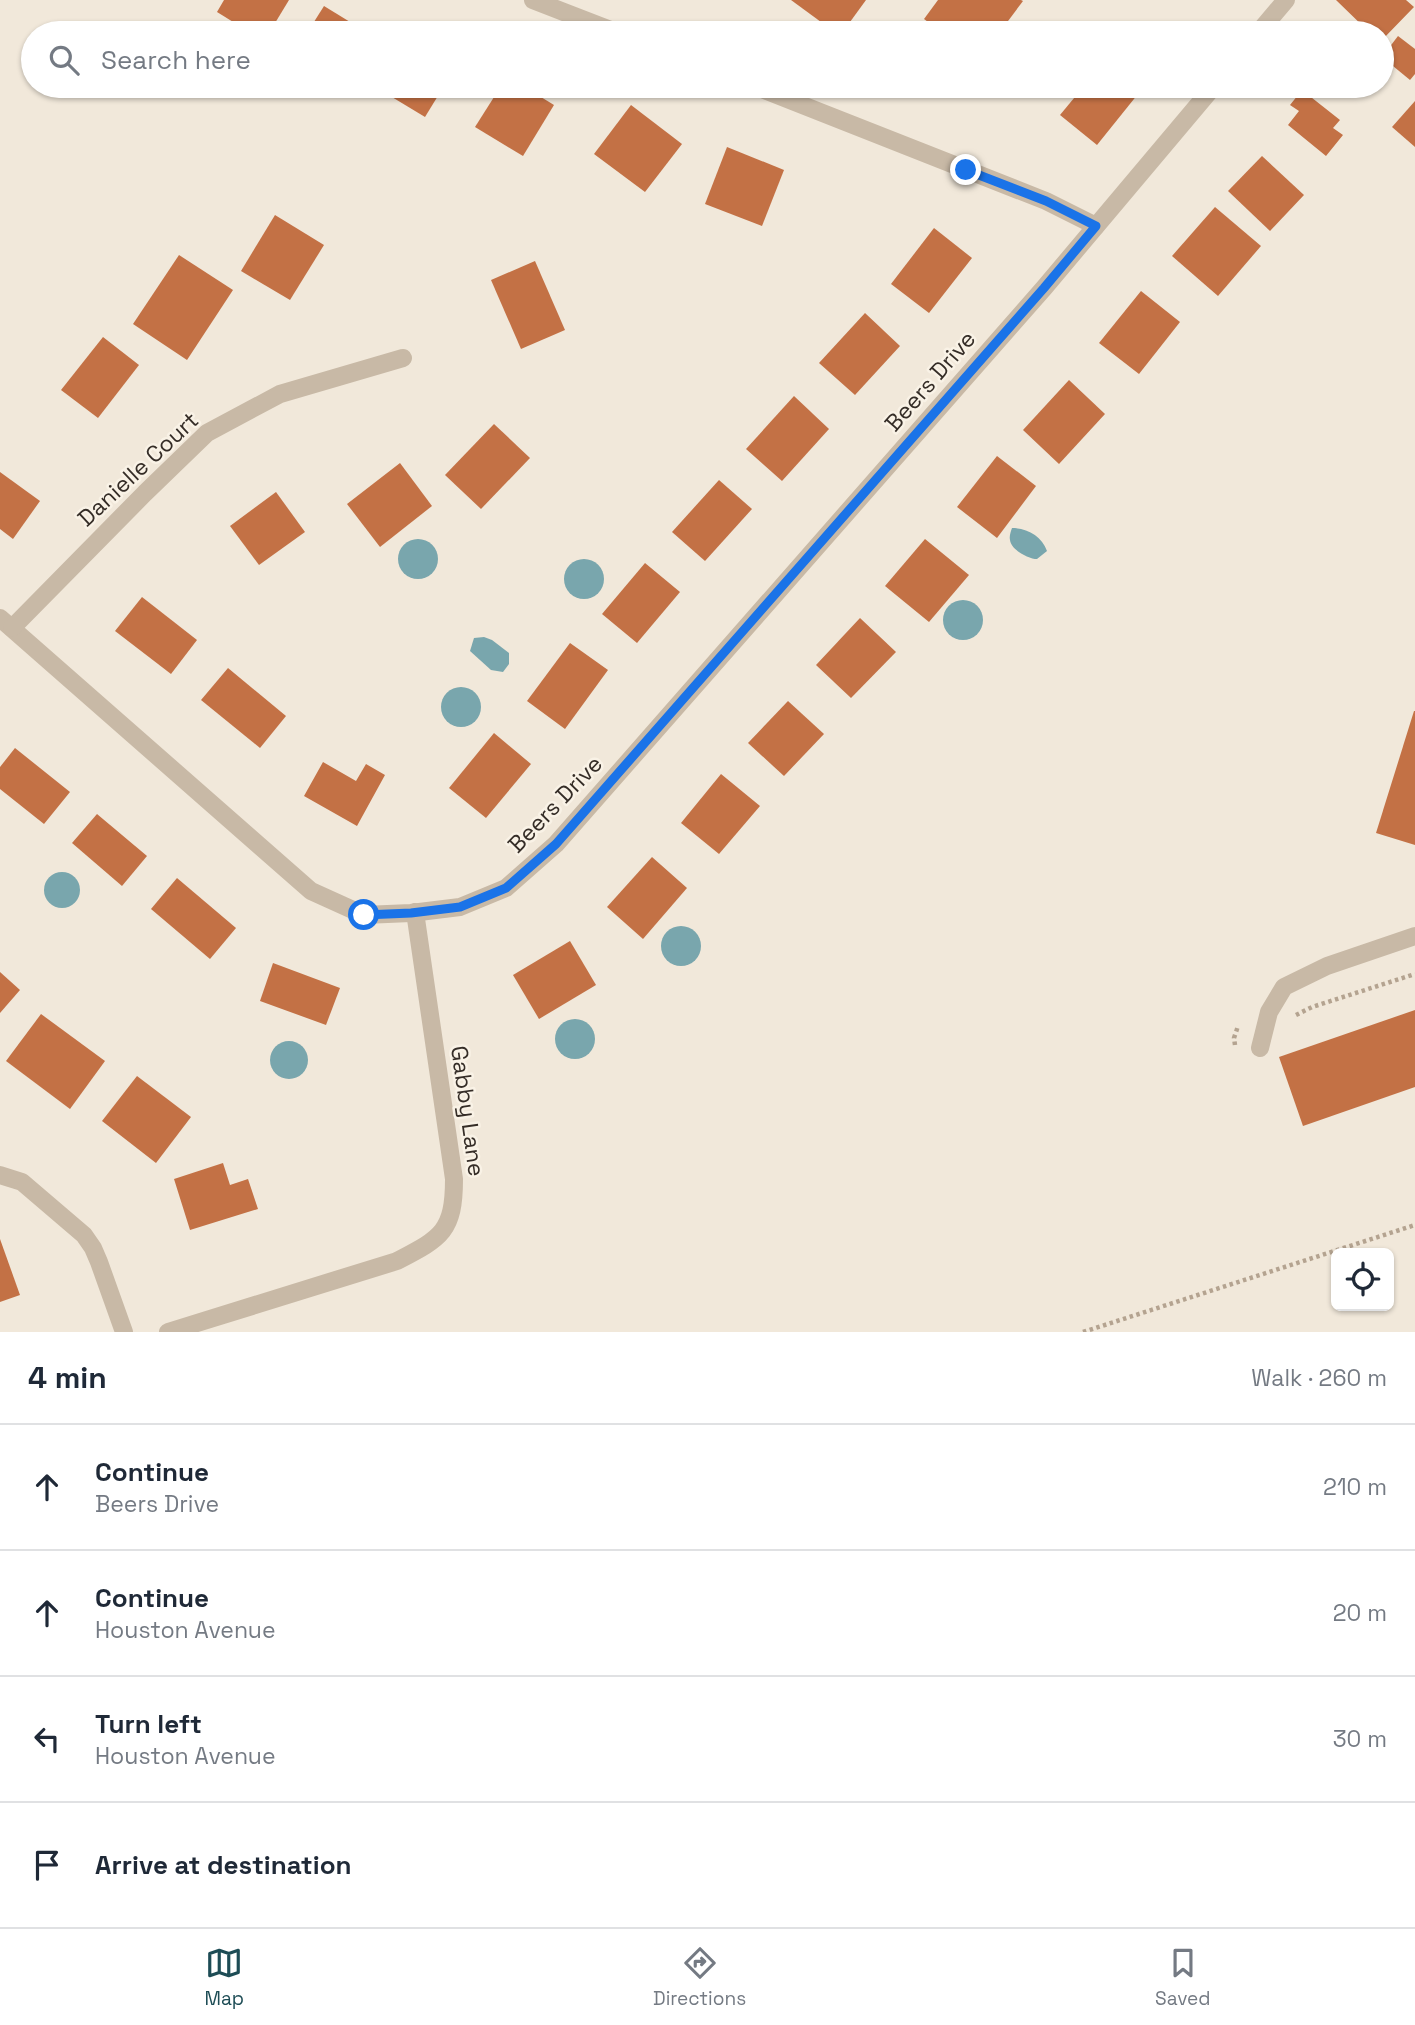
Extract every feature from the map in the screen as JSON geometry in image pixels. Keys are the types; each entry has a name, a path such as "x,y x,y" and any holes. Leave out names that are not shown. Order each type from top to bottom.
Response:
{"street":[{"path":"533,0 587,21"},
{"path":"1268,21 1286,0"},
{"path":"784,98 1046,201 1096,226"},
{"name":"Beers Drive","path":"6,623 311,891 364,915 460,907 506,888 556,844 1044,288 1204,98"},
{"name":"Danielle Court","path":"6,623 207,433 280,394 403,358"},
{"name":"Gabby Lane","path":"168,1332 397,1261 439,1236 449,1219 454,1203 454,1179 415,912"},
{"path":"1259,1048 1269,1012 1284,987 1327,966 1415,936"},
{"path":"0,1175 22,1182 84,1235 99,1262 124,1332"}],"path":[{"path":"1083,1332 1415,1225"}],"water":[{"path":"1012,528 1033,534 1042,541 1047,551 1037,559 1021,553 1011,544"},
{"path":"418,539 432,545 438,559 432,573 418,579 404,573 398,559 404,545"},
{"path":"584,559 598,565 604,579 598,593 584,599 570,593 564,579 570,565"},
{"path":"963,600 977,606 983,620 977,634 963,640 949,634 943,620 949,606"},
{"path":"484,637 509,653 509,664 503,672 491,670 470,651 474,638"},
{"path":"461,687 475,693 481,707 475,721 461,727 447,721 441,707 447,693"},
{"path":"62,872 75,877 80,890 75,903 62,908 49,903 44,890 49,877"},
{"path":"681,926 695,932 701,946 695,960 681,966 667,960 661,946 667,932"},
{"path":"575,1019 589,1025 595,1039 589,1053 575,1059 561,1053 555,1039 561,1025"},
{"path":"289,1041 303,1046 308,1060 303,1074 289,1079 275,1074 270,1060 275,1046"}],"building":[{"path":"224,0 289,0 276,21 232,21 217,12"},
{"path":"791,0 866,0 851,21 820,21"},
{"path":"938,0 1023,1 1008,21 924,19"},
{"path":"1336,0 1406,0 1414,7 1394,28 1394,21 1358,21"},
{"path":"324,6 348,21 315,21"},
{"path":"1398,36 1415,49 1415,74 1410,80 1394,67 1394,41"},
{"path":"394,98 437,98 425,117"},
{"path":"493,98 543,98 554,105 523,156 475,127"},
{"path":"1074,98 1135,98 1097,145 1060,115"},
{"path":"1296,98 1312,98 1340,120 1333,128 1343,135 1326,156 1288,125 1299,111 1290,105"},
{"path":"1415,101 1415,147 1392,127"},
{"path":"631,105 682,144 645,192 594,154"},
{"path":"727,147 784,170 762,226 705,204"},
{"path":"1262,156 1304,195 1270,231 1228,191"},
{"path":"1215,207 1261,246 1218,296 1172,256"},
{"path":"275,215 324,245 290,300 241,271"},
{"path":"934,228 972,258 929,313 891,284"},
{"path":"179,255 233,290 187,360 133,324"},
{"path":"535,261 565,330 521,349 491,280"},
{"path":"1141,291 1180,322 1139,374 1099,343"},
{"path":"865,313 900,346 855,395 819,363"},
{"path":"103,337 139,365 98,418 61,390"},
{"path":"1069,380 1105,414 1059,464 1023,430"},
{"path":"794,396 829,429 782,481 746,449"},
{"path":"494,424 530,458 481,509 445,475"},
{"path":"997,456 1036,486 997,538 957,507"},
{"path":"400,463 432,506 380,547 347,504"},
{"path":"0,472 40,501 13,539 0,529"},
{"path":"719,480 752,509 705,561 672,532"},
{"path":"276,492 305,532 259,565 230,526"},
{"path":"925,539 969,575 929,622 885,586"},
{"path":"645,563 680,592 637,643 602,614"},
{"path":"142,597 197,640 171,674 115,631"},
{"path":"860,618 896,652 851,698 816,665"},
{"path":"570,643 608,670 565,729 527,701"},
{"path":"228,668 286,716 260,748 201,700"},
{"path":"788,701 824,734 784,776 748,743"},
{"path":"1415,711 1415,845 1376,833"},
{"path":"494,733 531,764 486,818 449,788"},
{"path":"15,748 70,792 44,824 0,789 0,767"},
{"path":"323,762 356,781 366,764 385,775 357,826 304,796"},
{"path":"721,774 760,806 719,854 681,823"},
{"path":"97,814 147,856 122,886 72,843"},
{"path":"652,857 687,888 643,939 607,907"},
{"path":"177,878 236,928 210,959 151,909"},
{"path":"570,941 596,985 539,1019 513,975"},
{"path":"273,963 340,988 326,1025 260,1001"},
{"path":"0,972 20,990 0,1013"},
{"path":"1415,1010 1415,1087 1303,1126 1279,1057"},
{"path":"41,1014 105,1061 70,1109 6,1061"},
{"path":"137,1076 191,1117 156,1163 102,1121"},
{"path":"223,1163 230,1185 248,1179 258,1209 190,1230 174,1179"},
{"path":"0,1239 20,1295 0,1302"}],"route":[{"path":"364,915 460,907 506,888 556,844 1096,226 1046,201 966,170"}]}
